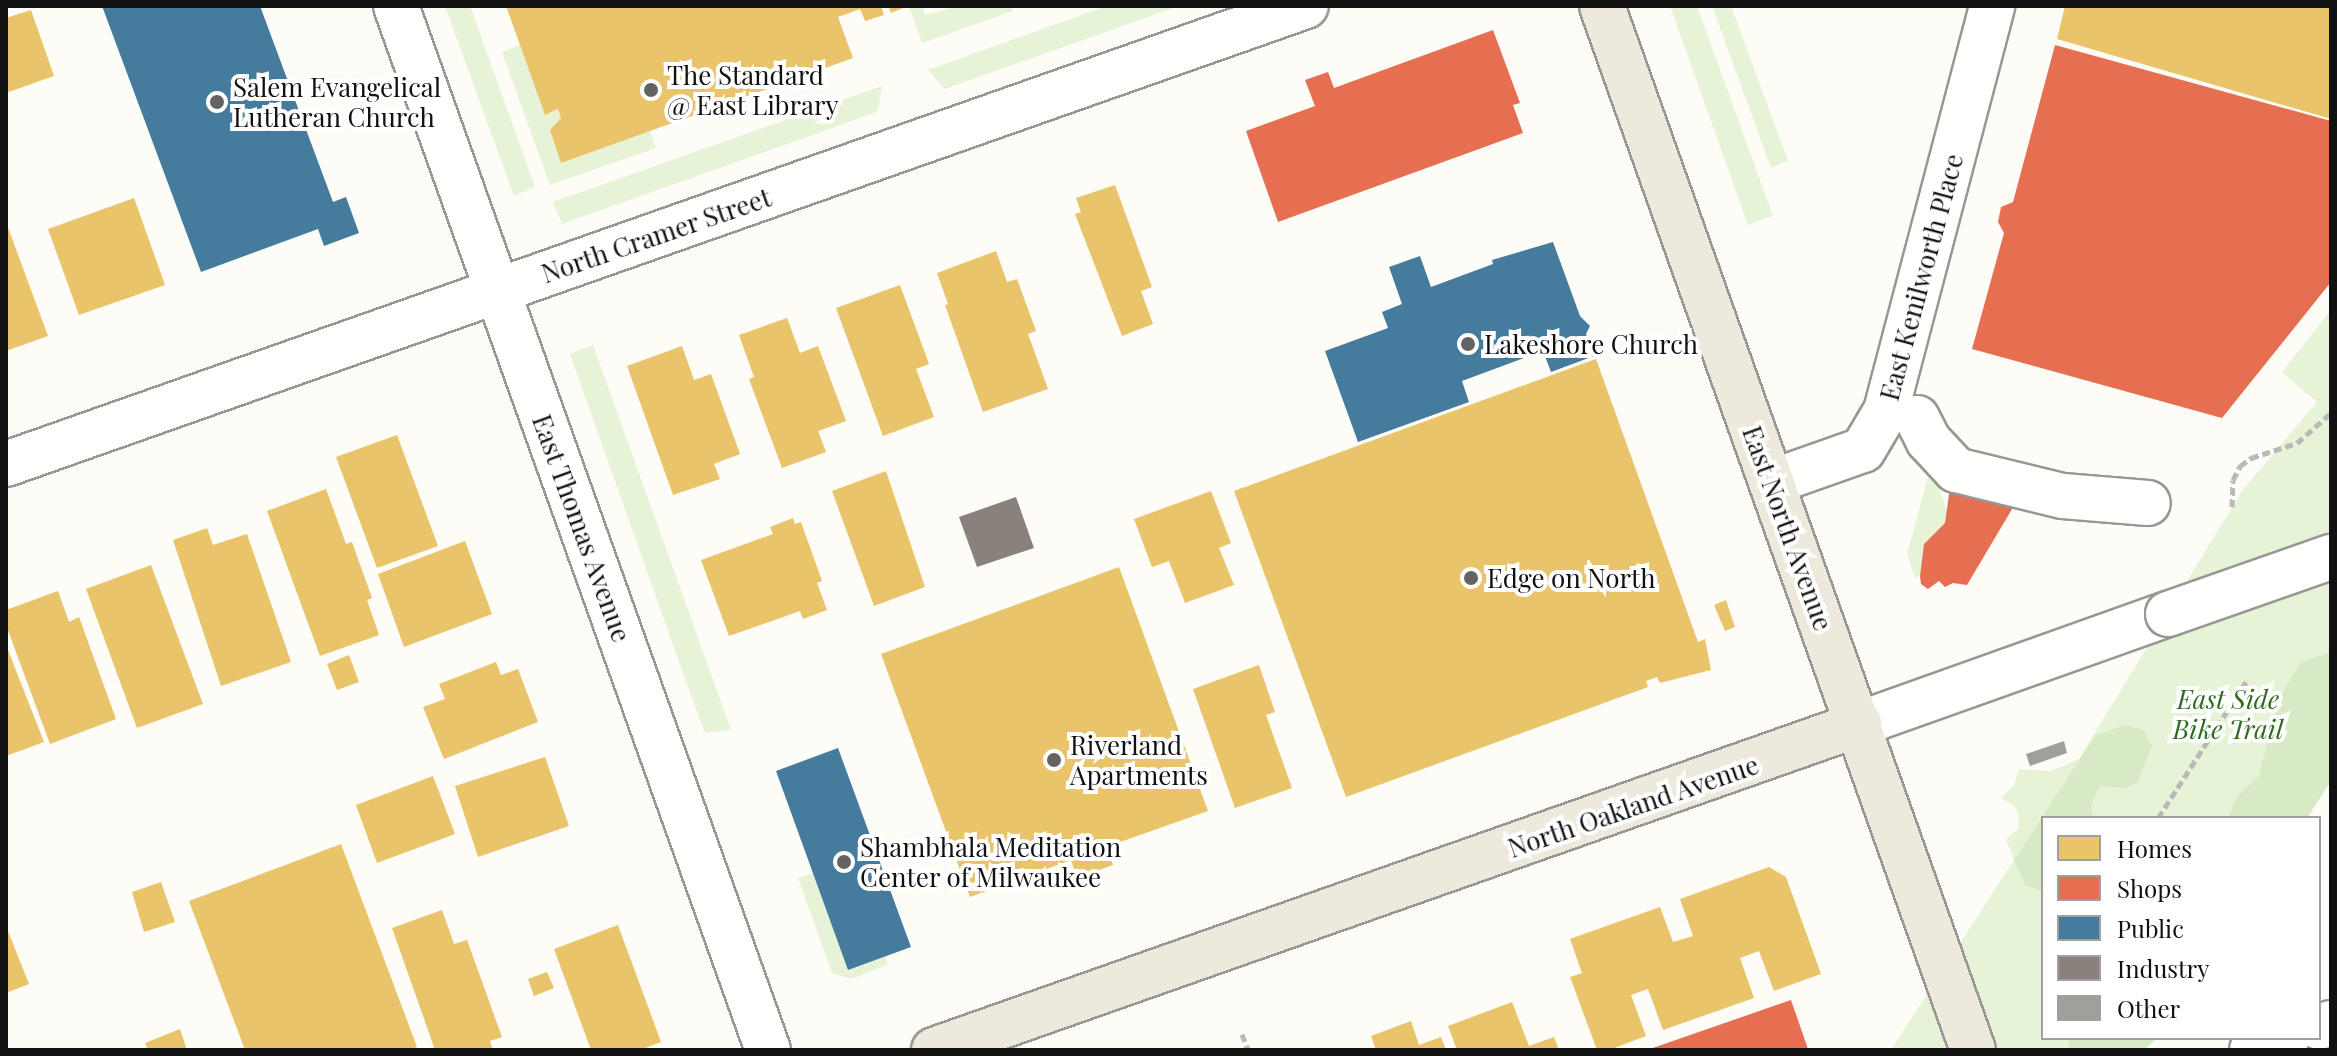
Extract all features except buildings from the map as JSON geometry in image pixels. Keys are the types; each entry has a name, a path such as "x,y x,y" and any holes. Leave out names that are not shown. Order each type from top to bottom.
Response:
{"main road":[{"name":"East North Avenue","path":"1602,6 1973,1050"},
{"name":"North Oakland Avenue","path":"934,1050 1859,724"}],"street":[{"name":"East Thomas Avenue","path":"396,6 768,1050"},
{"name":"North Cramer Street","path":"6,464 1306,6"},
{"name":"East Kenilworth Place","path":"1772,482 1863,450 1886,411 1992,6"},
{"path":"1917,418 1928,440 1956,470 2063,496 2148,503"},
{"name":"North Oakland Avenue","path":"1859,724 2331,557"},
{"path":"2252,1050 2281,1040"}],"path":[{"path":"2232,507 2233,480 2240,466 2251,458 2297,443 2331,413"},
{"path":"2159,816 2246,682"},
{"path":"1242,1034 1248,1050"}],"green space":[{"path":"445,6 470,6 535,187 514,196"},
{"path":"909,6 922,6 925,15 958,6 1011,6 1013,11 922,43"},
{"path":"1107,6 1179,6 945,89 928,70"},
{"path":"1670,6 1697,6 1773,216 1748,225"},
{"path":"1712,6 1731,6 1788,161 1771,168"},
{"path":"520,45 545,114 558,109 561,118 550,130 561,163 650,131 656,148 550,185 502,52"},
{"path":"882,86 877,112 562,224 553,202"},
{"name":"East Side Bike Trail","path":"2331,310 2331,781 2308,816 2041,816 2041,1040 2155,1040 2144,1050 1891,1050 2014,860 2006,839 2018,829 2019,814 2015,807 2001,798 2014,785 2019,769 2051,771 2079,759 2242,491 2317,402 2282,372"},
{"path":"593,345 731,730 705,733 684,676 570,354"},
{"path":"1931,466 1947,511 1945,523 1924,544 1920,576 1915,578 1907,554"},
{"path":"2331,652 2331,781 2308,816 2229,816 2236,798 2259,776 2279,699 2300,663"},
{"path":"2125,725 2143,730 2152,745 2137,783 2125,788 2100,786 2091,805 2093,816 2043,816 2095,736"},
{"path":"2041,819 2041,891 2025,885 2014,860"},
{"path":"813,873 848,969 885,956 888,965 851,979 832,973 798,878"},
{"path":"2070,1040 2155,1040 2144,1050 2068,1050"}],"place":[{"name":"The Standard @ East Library","path":"651,90"},
{"name":"Salem Evangelical Lutheran Church","path":"217,102"},
{"name":"Lakeshore Church","path":"1468,344"},
{"name":"Edge on North","path":"1471,578"},
{"name":"Riverland Apartments","path":"1054,760"},
{"name":"Shambhala Meditation Center of Milwaukee","path":"844,862"}]}
